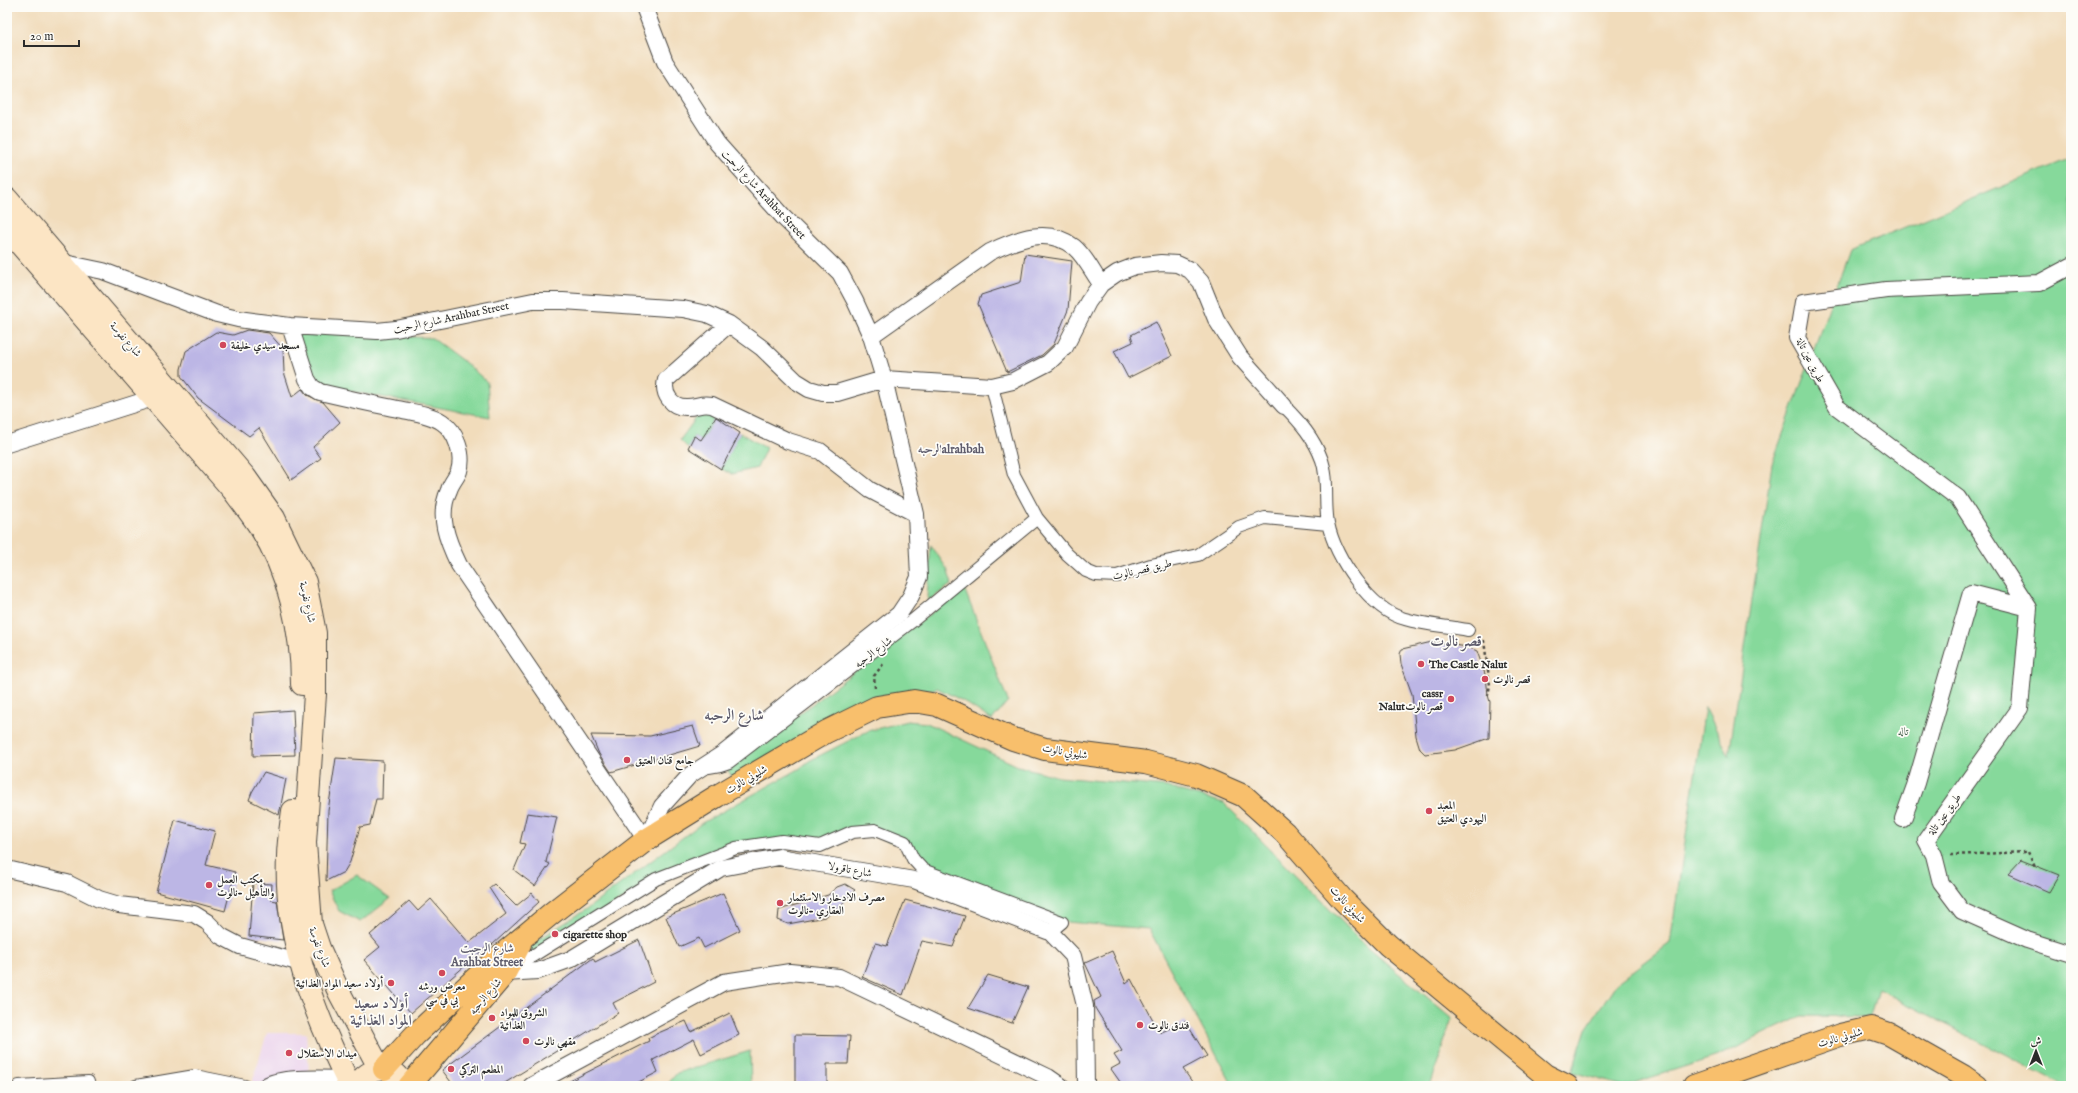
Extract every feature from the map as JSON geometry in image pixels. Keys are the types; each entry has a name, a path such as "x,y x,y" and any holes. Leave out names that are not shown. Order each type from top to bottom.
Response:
{"highway":[{"name":"شليوني نالوت","path":"523,938 646,840 717,796 826,732 877,707 914,700 936,705 1013,739 1045,749 1146,762 1196,776 1244,796 1285,833 1343,900 1388,944 1545,1075 1567,1086"},
{"name":"شارع الرحبه","path":"382,1069 415,1035 493,962 523,938"},
{"name":"شارع الرحبه","path":"409,1086 505,973 523,938"},
{"name":"شليوني نالوت","path":"1694,1086 1855,1030 1871,1028 1889,1034 1963,1076 1977,1086"}],"main road":[{"name":"شارع نفوسة","path":"7,199 244,477 274,518 305,582 315,632 315,694 305,843 311,924 319,948 339,992 382,1069"},
{"name":"شارع نفوسة","path":"7,229 233,490 261,528 280,566 290,598 298,637 301,668 302,732 288,857 291,916 295,941 315,1008 351,1084"},
{"path":"351,1084 369,1071 382,1069 394,1073 402,1080 404,1086"}],"street":[{"name":"شارع الرحبت Arahbat Street","path":"644,7 665,62 717,143 784,218 840,273 856,301 871,336 884,379 916,514 919,577 911,596 899,614 724,753 700,768 672,793 662,806 646,840"},
{"path":"871,336 990,252 1005,245 1035,236 1049,236 1063,240 1075,248 1101,284"},
{"name":"شارع الرحبت Arahbat Street","path":"60,262 103,271 217,314 238,319 290,326 377,331 396,329 533,300 563,300 683,309 706,314 729,324 746,334 796,381 809,390 823,393 837,393 884,379 992,386 1013,381 1048,363 1065,347 1088,302 1101,284 1117,273 1135,266 1160,263 1177,264 1190,270 1201,282 1216,319 1240,357 1284,406"},
{"name":"طريق عين تالة","path":"2071,266 2039,283 1886,290 1803,302 1797,338 1837,407 1958,498 2030,608 2020,708 1926,840 1934,855 1941,883 1962,911 2027,940 2071,954"},
{"path":"729,324 666,380 664,386 669,400 681,407 704,404 712,405 788,441 799,443 820,451 870,490 916,514"},
{"path":"290,326 307,379 312,387 320,392 422,414 442,422 453,434 460,454 459,471 443,505 443,523 447,541 459,565 646,840"},
{"name":"طريق قصر نالوت","path":"992,386 1014,475 1037,518 1053,539 1086,571 1106,577 1117,576 1151,565 1198,555 1239,527 1265,518 1328,524"},
{"path":"7,444 153,398"},
{"path":"1284,406 1315,441 1323,461 1326,483 1328,524 1337,548 1350,574 1390,613 1404,619 1468,630"},
{"name":"شارع الرحبه","path":"700,768 710,768 729,762 911,622 1037,518"},
{"path":"1903,819 1916,783 1971,593 2030,608"},
{"path":"505,973 656,879 736,848 782,841 820,846 852,832 875,830 905,842 913,859 923,870 1062,922 1050,932"},
{"name":"شارع تاقرولا","path":"505,973 538,971 571,959 721,868 779,857 914,880 1050,932 1073,956 1085,1006 1086,1086"},
{"path":"7,869 67,883 99,899 119,905 194,914 207,922 221,936 240,946 302,963"},
{"path":"531,1086 724,982 790,972 839,977 1048,1077 1061,1086"},
{"path":"136,1086 195,1076 245,1086"},
{"path":"19,1086 88,1082 89,1086"},
{"path":"266,1086 271,1083 351,1084"}],"path":[{"path":"1468,630 1477,642 1484,641 1490,685 1488,695"},
{"path":"1934,855 2028,852 2035,866"}],"shaded area":[{"path":"267,1033 306,1033 310,1086 251,1086"}],"green space":[{"name":"تاله","path":"2071,158 2071,1086 2064,1086 1878,989 1870,1017 1802,1016 1718,1056 1624,1086 1572,1072 1586,1029 1616,984 1670,943 1705,707 1729,756 1772,464 1850,250"},
{"path":"295,333 343,333 432,338 467,364 487,382 490,417 328,387 311,378"},
{"path":"702,410 716,416 701,440 694,436 688,448 680,440"},
{"path":"740,433 766,448 757,468 732,474 721,469"},
{"path":"931,545 947,569 952,584 928,601 927,596"},
{"path":"964,588 1008,701 992,720 963,701 937,688 876,704 735,781 727,769"},
{"path":"907,721 927,723 1018,766 1059,777 1167,787 1224,803 1367,947 1452,1018 1430,1086 1233,1086 1149,929 1067,922 962,881 922,863 899,844 875,836 854,836 734,853 656,879 531,955 525,948 587,909 702,823 799,769 809,761 868,731"},
{"path":"357,875 390,899 360,922 339,911 329,891"},
{"path":"750,1051 751,1086 666,1086 677,1073"}],"building":[{"path":"1025,254 1072,261 1068,310 1054,344 1042,355 1007,372 978,304 981,295 1021,282"},
{"path":"1156,322 1172,356 1128,378 1114,351 1133,342 1131,335"},
{"path":"247,330 269,333 283,349 284,372 292,397 302,389 307,395 323,402 340,422 313,447 321,458 291,480 259,428 249,436 198,398 181,376 181,369 186,351 216,332 233,335"},
{"path":"716,417 740,433 721,469 688,448 694,436 701,440"},
{"name":"cassr Nalutقصر نالوت","path":"1432,642 1468,647 1477,651 1486,677 1490,702 1489,738 1455,750 1425,754 1420,749 1416,736 1412,694 1401,664 1400,654 1402,649"},
{"path":"293,710 295,755 253,756 254,713"},
{"name":"جامع قنان العتيق","path":"693,726 700,746 611,772 599,754 591,735 650,736"},
{"path":"336,758 383,761 382,799 376,799 370,825 360,827 350,862 344,872 326,881 328,811"},
{"path":"264,772 286,779 279,815 249,800"},
{"path":"527,813 557,817 546,862 550,864 535,886 514,870 525,844 520,843"},
{"path":"175,820 215,831 206,865 235,872 225,911 156,892"},
{"path":"2021,860 2059,875 2049,892 2008,874"},
{"path":"253,883 272,884 271,900 277,901 283,940 249,936"},
{"path":"494,884 516,906 532,893 539,902 492,945 491,943 411,1013 364,960 380,947 370,935 409,901 418,911 431,899 469,943 506,914 489,888"},
{"path":"845,884 855,890 838,908 825,917 788,924 778,920 779,910 828,895 837,887"},
{"path":"723,893 740,930 704,948 699,938 679,947 666,917"},
{"path":"905,900 965,916 953,947 922,941 903,995 862,977 875,943 887,946"},
{"name":"مقهي نالوت","path":"639,940 654,982 613,1003 618,1013 500,1086 454,1086 442,1070 593,958 595,962"},
{"path":"1112,951 1126,983 1131,979 1160,1033 1185,1021 1207,1056 1183,1069 1195,1086 1123,1086 1111,1069 1120,1064 1114,1055 1122,1051 1095,1008 1094,1001 1101,997 1085,963"},
{"path":"988,975 1028,987 1012,1023 968,1008"},
{"path":"730,1013 739,1035 701,1054 694,1039 653,1060 658,1072 631,1086 560,1086 649,1041 648,1038 686,1021 691,1032"},
{"path":"795,1035 850,1036 848,1064 827,1064 827,1086 795,1086"}],"place":[{"name":"مسجد سيدي خليفة","path":"223,345"},
{"name":"The Castle Nalut","path":"1421,664"},
{"name":"قصر نالوت","path":"1485,679"},
{"name":"cassr Nalutقصر نالوت","path":"1451,699"},
{"name":"جامع قنان العتيق","path":"627,760"},
{"name":"المعبد اليهودي العتيق","path":"1429,811"},
{"name":"مكتب العمل والتأهيل -نالوت","path":"209,885"},
{"name":"مصرف الادخار والاستثمار العقاري -نالوت","path":"780,903"},
{"name":"cigarette shop","path":"555,934"},
{"name":"معرض ورشه بي في سي","path":"442,973"},
{"name":"أولاد سعيد المواد الغذائية","path":"391,983"},
{"name":"الشروق للمواد الغذائية","path":"492,1018"},
{"name":"فندق نالوت","path":"1140,1025"},
{"name":"مقهي نالوت","path":"526,1041"},
{"name":"ميدان الاستقلال","path":"289,1053"},
{"name":"المطعم التركي","path":"451,1069"}],"district":[{"name":"الرحبهalrahbah","path":"951,449"},
{"name":"قصر نالوت","path":"1456,641"},
{"name":"شارع الرحبه","path":"734,715"},
{"name":"شارع الرحبت Arahbat Street","path":"487,955"},
{"name":"أولاد سعيد المواد الغذائية","path":"381,1012"}]}
